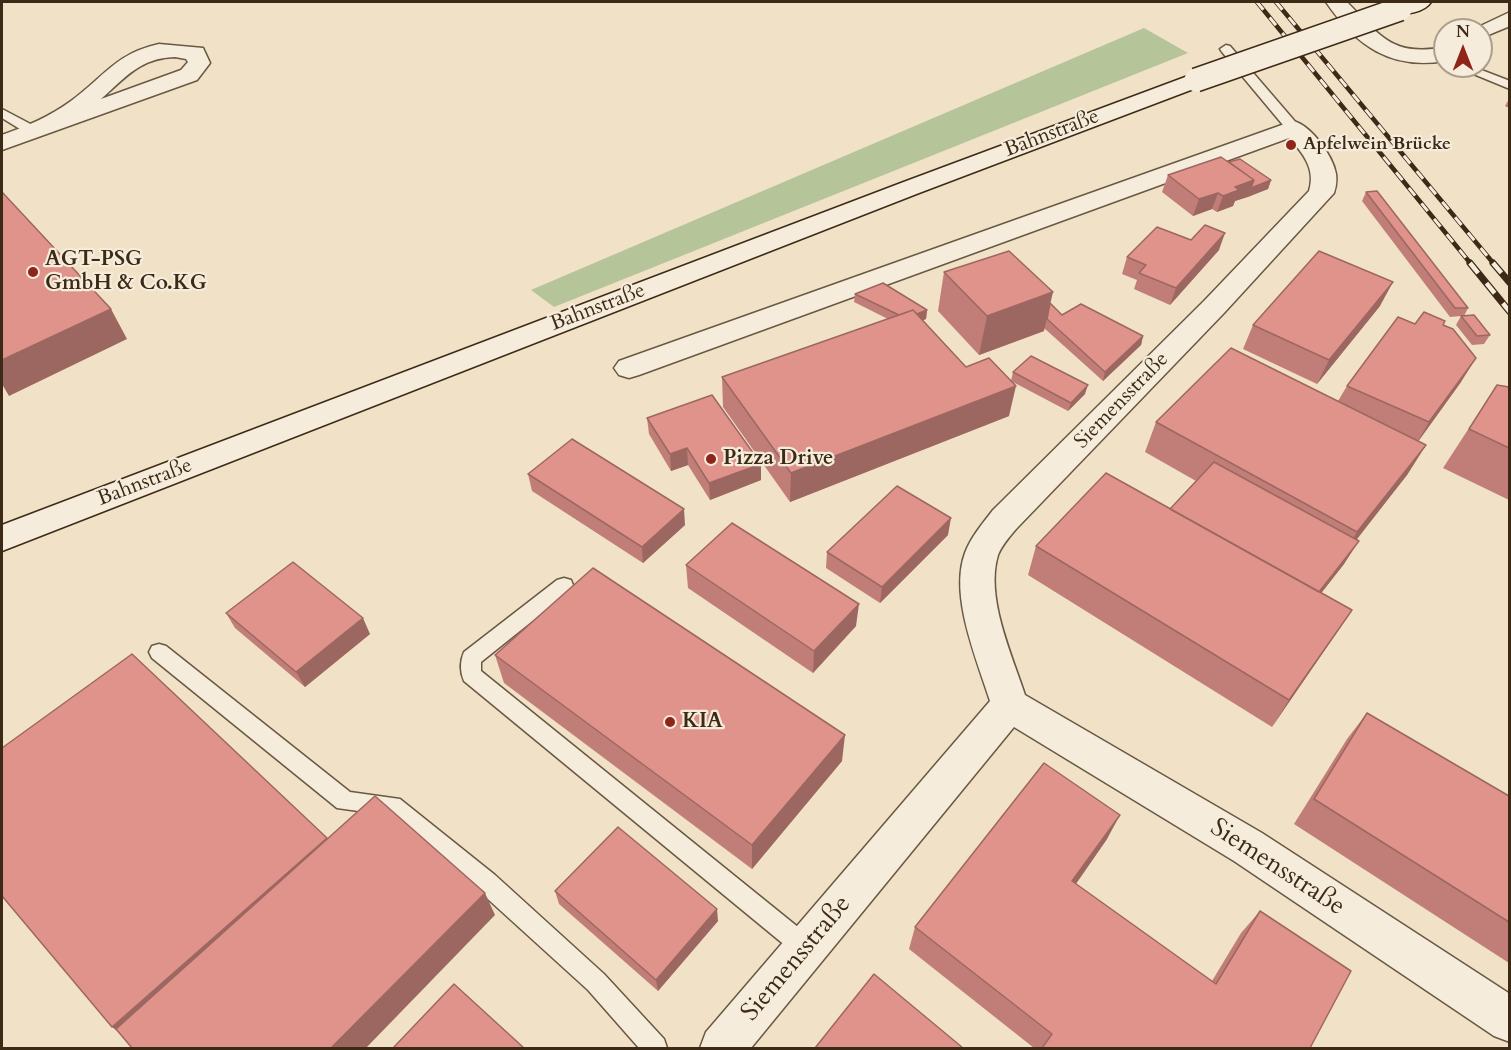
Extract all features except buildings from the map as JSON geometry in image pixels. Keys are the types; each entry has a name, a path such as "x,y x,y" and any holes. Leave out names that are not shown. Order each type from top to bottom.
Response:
{"street":[{"path":"1336,2 1382,48 1396,55 1433,57"},
{"name":"Bahnstraße","path":"2,538 910,188 1196,80 1410,5"},
{"path":"1493,26 1509,18"},
{"path":"2,143 189,75 199,63 195,53 173,50 149,53 126,63 88,100 41,128"},
{"path":"629,368 1293,128"},
{"name":"Siemensstraße","path":"1293,128 1310,148 1324,172 1326,182 1317,198 1005,519 981,555 977,573 980,607 1010,705 1248,847 1509,1020"},
{"name":"Siemensstraße","path":"723,1048 1010,705"}],"lane":[{"path":"1226,49 1293,128"},
{"path":"1491,78 1509,85"},
{"path":"2,113 41,128"},
{"path":"564,585 471,658 471,675 806,948"},
{"path":"159,652 345,801 392,806 487,883 596,982 655,1048"}],"green space":[{"path":"1144,28 1188,53 554,307 531,290"}],"railway":[{"path":"1257,2 1471,264"},
{"path":"1276,2 1494,264"},
{"path":"1470,263 1510,312"},
{"path":"1493,263 1510,283"}],"place":[{"name":"Apfelwein Brücke","path":"1291,145"},
{"name":"AGT-PSG GmbH & Co.KG","path":"33,272"},
{"name":"Pizza Drive","path":"711,459"},
{"name":"KIA","path":"670,722"}]}
